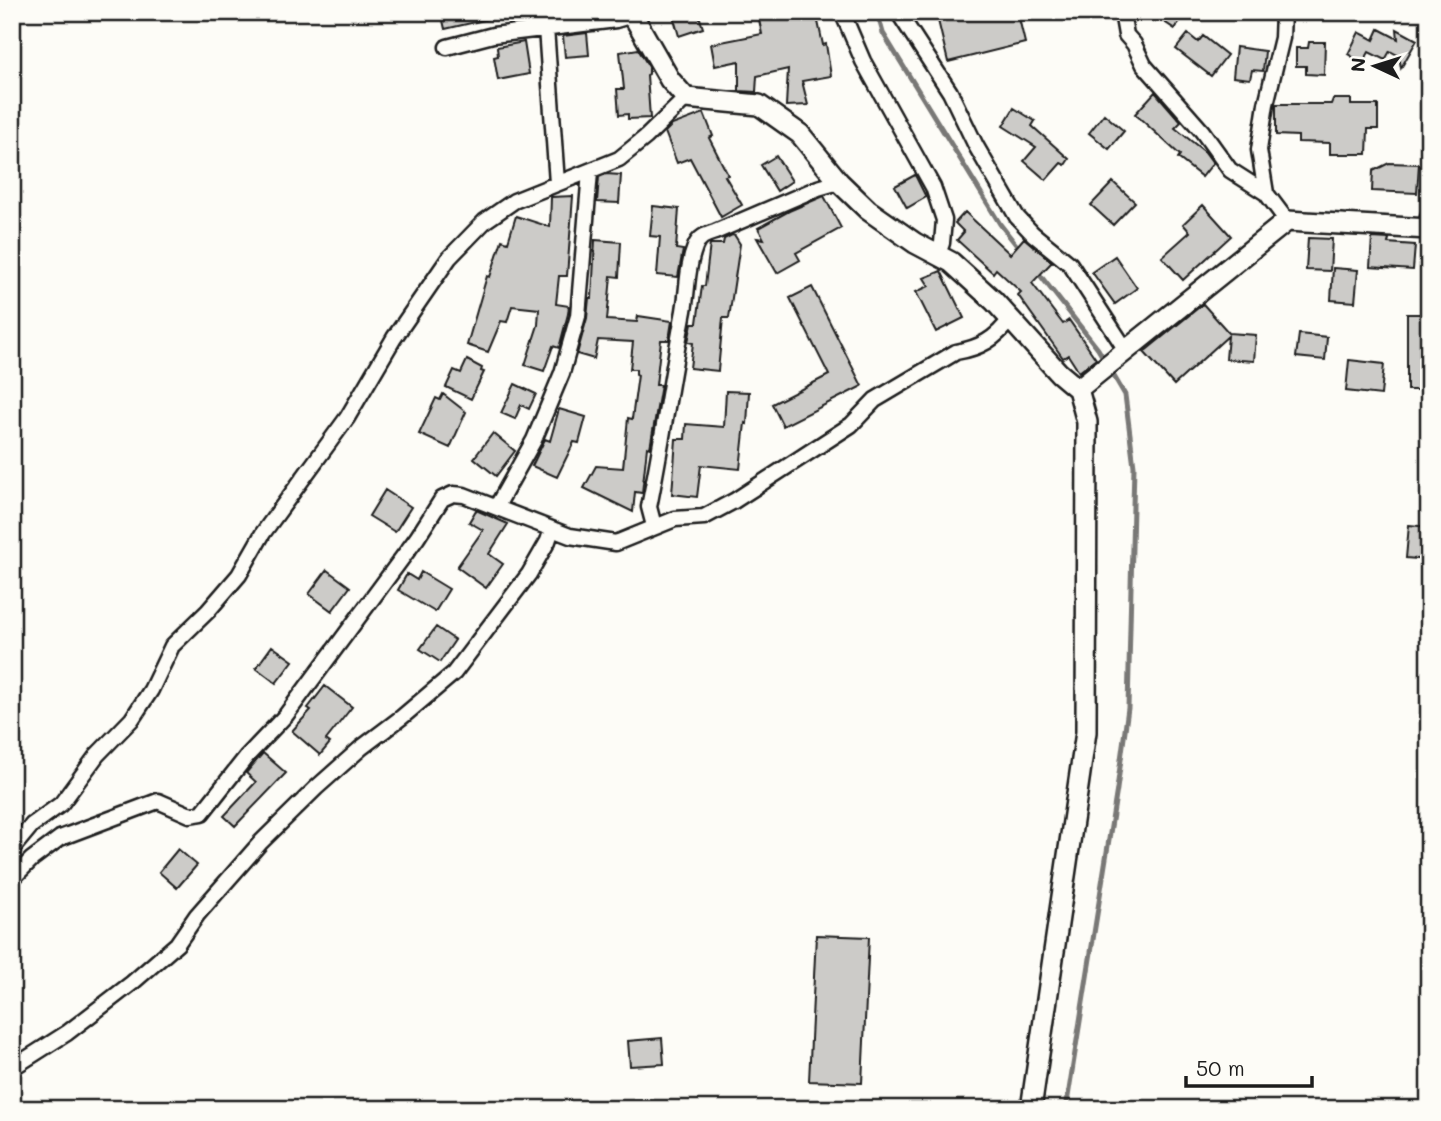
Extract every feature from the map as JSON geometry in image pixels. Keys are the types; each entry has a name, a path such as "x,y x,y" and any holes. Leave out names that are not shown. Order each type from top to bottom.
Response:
{"street":[{"path":"533,12 547,28 557,183"},
{"path":"842,12 863,61 933,187 944,220 938,254"},
{"path":"898,12 950,92 976,146 1017,217 1033,234 1070,264 1121,354"},
{"path":"1122,12 1126,35 1134,44 1144,65 1202,131 1230,170 1266,193 1287,221"},
{"path":"1266,193 1259,150 1266,104 1282,38 1283,12"},
{"path":"447,47 493,35 617,20 632,14 670,80 686,97 759,105 800,134 839,182 868,210 960,270 1059,373 1078,389 1087,422 1086,732 1031,1109"},
{"path":"12,849 32,825 61,804 97,755 132,719 151,690 172,646 208,611 239,575 263,533 347,418 369,377 449,258 485,221 514,201 590,173 629,152 686,97"},
{"path":"497,506 534,440 562,373 578,316 590,173"},
{"path":"654,526 649,507 673,361 684,314 689,267 696,244 703,235 839,182"},
{"path":"1078,389 1287,221 1427,224"},
{"path":"12,879 32,859 60,838 137,808 159,801 190,815 202,813 247,756 286,715 417,538 442,499 453,494 464,495 570,537 616,543 654,526 686,516 704,517 734,501 851,425 875,400 956,352 998,336 1010,320"},
{"path":"12,1068 67,1033 132,984 177,944 197,915 261,842 361,748 454,673 529,574 552,529"}],"building":[{"path":"441,12 492,12 493,18 445,29"},
{"path":"698,12 703,28 679,36 674,19"},
{"path":"769,12 816,12 823,45 826,44 831,76 802,81 808,105 786,106 788,69 757,76 756,92 739,91 739,61 715,66 711,44 762,34 758,15"},
{"path":"936,12 1002,12 1003,17 1018,14 1025,43 948,62"},
{"path":"1149,12 1185,12 1175,29"},
{"path":"1379,29 1398,39 1397,29 1417,40 1401,68 1399,56 1390,51 1385,60 1369,52 1363,63 1348,54 1359,32 1374,40"},
{"path":"587,33 589,55 565,57 563,36"},
{"path":"1188,34 1198,42 1203,36 1227,55 1211,76 1176,49"},
{"path":"524,42 529,74 498,80 494,57 498,56 497,47"},
{"path":"1309,42 1325,42 1324,75 1306,74 1306,66 1296,66 1296,48 1308,48"},
{"path":"1236,47 1265,51 1263,71 1252,70 1250,79 1233,77"},
{"path":"638,49 649,67 647,75 650,118 628,119 628,114 619,115 617,89 624,89 620,52"},
{"path":"1155,92 1181,122 1175,128 1205,152 1213,163 1202,177 1178,158 1180,155 1135,114"},
{"path":"1333,99 1351,99 1351,105 1378,105 1378,129 1368,129 1367,154 1330,154 1330,143 1298,142 1298,136 1276,135 1276,104 1331,104"},
{"path":"1014,108 1035,121 1032,126 1069,159 1065,165 1061,163 1046,180 1024,161 1036,147 1003,126"},
{"path":"704,113 713,136 709,138 728,175 725,176 742,205 721,217 690,158 677,163 665,132 672,125"},
{"path":"1104,114 1124,131 1109,149 1089,133"},
{"path":"776,156 792,181 777,191 761,165"},
{"path":"1389,163 1419,164 1417,193 1372,191 1373,171"},
{"path":"606,174 621,175 619,203 597,202 599,177"},
{"path":"915,175 926,197 907,208 895,186"},
{"path":"1113,182 1135,202 1113,225 1091,205"},
{"path":"573,196 567,276 559,276 556,304 569,306 568,314 559,348 553,346 544,371 525,365 538,325 539,309 512,306 507,322 501,321 488,352 467,345 487,276 490,277 502,240 508,242 516,216 550,227 551,197"},
{"path":"824,196 841,228 796,253 800,260 777,273 757,238 764,239 758,228"},
{"path":"1203,205 1231,236 1183,280 1162,257 1190,232 1183,224"},
{"path":"653,206 679,209 676,249 683,250 678,277 657,275 660,237 650,236"},
{"path":"965,212 1010,254 1024,238 1052,262 1032,283 1063,324 1069,320 1096,359 1079,372 1068,355 1063,358 1018,295 1021,292 996,269 993,273 957,240 964,232 955,223"},
{"path":"732,235 740,244 729,318 723,318 718,371 690,368 693,343 688,342 692,323 697,323 710,244 723,244 724,239"},
{"path":"1308,238 1332,239 1330,271 1306,270"},
{"path":"1372,238 1389,239 1388,243 1415,245 1413,270 1370,267"},
{"path":"595,240 621,242 619,277 611,276 607,320 637,322 638,316 672,321 669,340 661,340 656,385 661,385 650,448 647,447 642,493 635,492 633,512 584,488 596,466 623,468 628,418 632,419 638,375 636,369 630,369 633,342 598,340 594,359 577,354 587,318 589,298 592,298"},
{"path":"1115,256 1137,288 1115,304 1092,272"},
{"path":"1333,268 1358,270 1355,302 1331,300"},
{"path":"941,271 964,318 936,332 916,292 929,286 924,278"},
{"path":"812,287 862,386 783,426 772,404 829,375 790,298"},
{"path":"1203,304 1229,333 1256,335 1254,361 1226,359 1228,336 1174,385 1144,352"},
{"path":"1407,314 1422,314 1423,364 1429,364 1429,390 1407,390"},
{"path":"1299,334 1327,337 1325,360 1296,357"},
{"path":"467,360 482,368 481,371 484,372 471,399 446,387 454,370 461,373"},
{"path":"1349,360 1384,364 1381,395 1346,391"},
{"path":"515,384 536,394 529,409 521,405 515,419 501,413"},
{"path":"726,391 749,392 740,469 701,465 697,497 672,494 676,439 685,439 686,424 724,427"},
{"path":"443,394 466,412 450,448 419,434 436,398 440,400"},
{"path":"559,409 586,417 579,443 574,442 557,477 532,466 545,439 550,441"},
{"path":"493,433 515,451 496,476 474,458"},
{"path":"385,490 411,507 395,532 369,516"},
{"path":"476,510 508,524 489,554 503,564 486,588 457,567 483,530 469,522"},
{"path":"1409,525 1429,527 1429,560 1406,558"},
{"path":"327,570 350,587 332,611 309,594"},
{"path":"421,572 449,589 435,612 398,590 407,574 417,580"},
{"path":"436,627 455,640 440,662 420,649"},
{"path":"272,646 293,661 276,683 256,668"},
{"path":"325,686 352,707 326,740 330,743 320,755 292,731 311,710 308,708"},
{"path":"263,753 286,773 235,826 224,816 256,782 246,773"},
{"path":"178,849 197,865 177,888 159,872"},
{"path":"816,935 869,937 862,1083 809,1081"},
{"path":"662,1038 664,1064 630,1066 628,1041"}],"waterway":[{"path":"877,12 883,33 1000,224 1021,251"},
{"path":"1036,270 1098,349 1125,395 1134,466 1128,708 1066,1109"}]}
